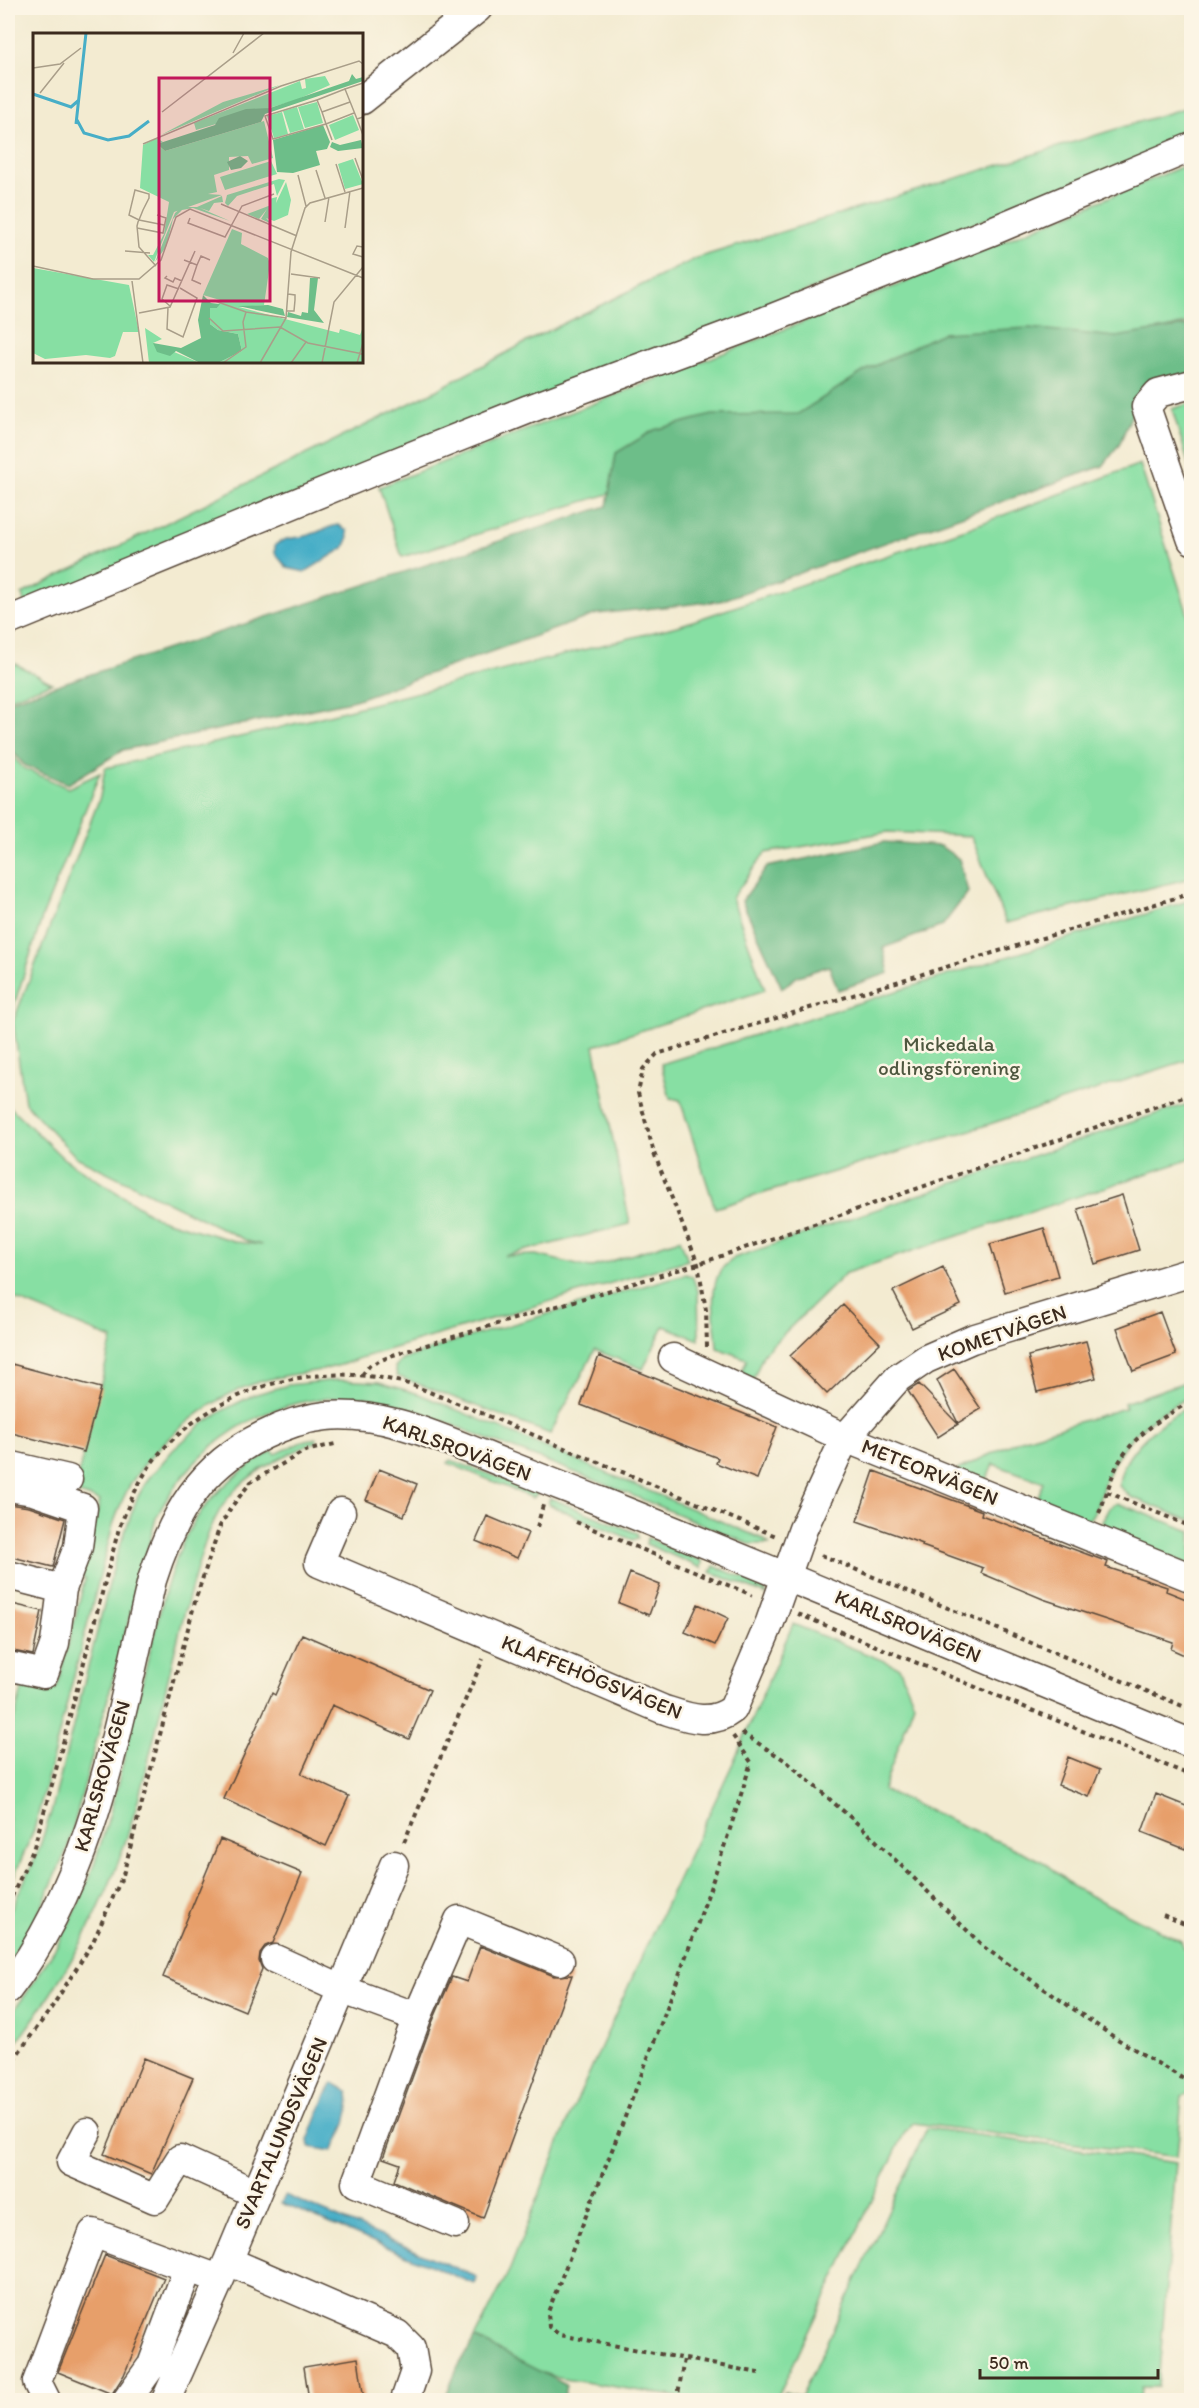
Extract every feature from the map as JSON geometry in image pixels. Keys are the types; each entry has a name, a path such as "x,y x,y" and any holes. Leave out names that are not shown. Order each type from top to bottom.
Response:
{"street":[{"path":"363,99 478,8"},
{"path":"8,621 369,472 528,409 765,321 992,231 1191,147"},
{"path":"1191,384 1158,393 1146,407 1191,540"},
{"name":"KOMETVÄGEN","path":"786,1575 845,1438 898,1378 926,1359 972,1339 1191,1272"},
{"name":"METEORVÄGEN","path":"685,1363 845,1438 1191,1578"},
{"name":"KARLSROVÄGEN","path":"8,1989 26,1965 58,1906 84,1847 103,1783 152,1580 162,1549 186,1502 205,1476 244,1445 293,1423 323,1416 364,1416 390,1421 462,1446 786,1575 1191,1744"},
{"path":"8,1465 68,1479"},
{"path":"8,1486 33,1491 83,1508 78,1547 62,1589 55,1643 44,1674 8,1666"},
{"name":"KLAFFEHÖGSVÄGEN","path":"341,1512 319,1563 662,1708 696,1719 722,1718"},
{"path":"8,1575 62,1589"},
{"path":"722,1718 733,1709 770,1622 786,1575"},
{"name":"SVARTALUNDSVÄGEN","path":"166,2400 172,2391 394,1865"},
{"path":"455,2224 356,2183 417,2017 459,1920 560,1961"},
{"path":"275,1959 341,1989 417,2017"},
{"path":"87,2132 70,2162 155,2199 180,2159 255,2193"},
{"path":"46,2400 37,2382 93,2233 188,2268 223,2270 397,2334 411,2348 415,2371 405,2400"},
{"path":"127,2400 152,2366 188,2268"}],"path":[{"path":"685,1363 708,1345 706,1310 698,1264 654,1153 638,1093 643,1069 657,1054 1191,893"},
{"path":"362,1375 370,1365 393,1355 698,1264 1191,1094"},
{"path":"8,1905 33,1850 119,1528 134,1493 156,1458 178,1435 225,1401 270,1383 331,1374 362,1375 399,1381 482,1413 1191,1710"},
{"path":"1091,1536 1118,1464 1136,1440 1162,1417 1191,1401"},
{"path":"1107,1492 1191,1527"},
{"path":"394,1865 493,1637"},
{"path":"722,1718 726,1724 786,1761 857,1823 985,1948 1114,2037 1191,2084"},
{"path":"722,1718 751,1762 726,1844 548,2312 549,2326 560,2335 759,2373"},
{"path":"1162,1916 1189,1926 1191,1933"},
{"path":"8,2057 13,2060"},
{"path":"677,2400 684,2359"}],"green space":[{"path":"1191,106 1191,136 25,608 22,594 431,393 538,336 697,258"},
{"path":"1191,163 1191,322 936,394 402,557 379,487 901,284"},
{"path":"1191,325 1191,375 1135,407 1119,445 1103,466 720,601 597,614 355,700 123,750 68,784 24,765 8,746 8,701 607,506 616,453 654,430 712,415 798,414 863,372 942,333 1029,328 1116,337"},
{"path":"1192,403 1191,472 1172,409"},
{"path":"1140,464 1191,624 1191,878 1006,923 971,836 888,832 765,853 732,898 765,990 594,1046 630,1224 504,1256 536,1255 590,1268 680,1239 688,1260 345,1364 259,1382 220,1400 180,1428 146,1463 133,1481 113,1525 34,1830 8,1890 8,1741 24,1682 57,1688 85,1579 82,1576 100,1501 74,1492 112,1339 8,1296 8,1105 64,1159 157,1218 237,1242 262,1245 247,1241 76,1157 25,1103 13,1022 100,797 105,768 270,730 681,625 966,529"},
{"path":"8,660 52,683 8,699"},
{"path":"8,750 23,768 68,788 100,773 43,915 8,1024"},
{"path":"884,842 940,846 959,859 968,892 942,926 883,948 889,973 838,990 829,966 798,976 782,988 742,901 767,867"},
{"name":"Mickedala odlingsförening","path":"1191,900 1191,1059 968,1131 715,1208 680,1100 670,1098 661,1064"},
{"path":"1191,1103 1191,1159 846,1273 764,1353 752,1382 740,1376 747,1359 717,1348 714,1289 720,1271 734,1258"},
{"path":"685,1274 692,1276 698,1291 699,1340 664,1326 643,1369 595,1350 550,1434 397,1376 395,1367 402,1360 455,1341"},
{"path":"337,1380 379,1382 419,1394 763,1539 769,1544 749,1544 424,1413 376,1399 343,1397 322,1399 295,1404 246,1423 224,1437 186,1473 156,1518 68,1847 36,1919 8,1963 8,1916 38,1852 52,1809 116,1557 137,1498 148,1479 173,1450 200,1426 224,1410 253,1395 288,1385"},
{"path":"1191,1380 1191,1396 1150,1421 1138,1431 1118,1455 1110,1469 1096,1508 1087,1522 1037,1500 1043,1482 993,1464 986,1482 955,1471 1022,1439 1125,1408 1124,1403"},
{"path":"1191,1406 1191,1521 1131,1497 1119,1486 1121,1474 1135,1449 1156,1428"},
{"path":"317,1438 316,1442 273,1462 253,1475 235,1490 218,1513 202,1552 190,1593 145,1774 118,1863 93,1919 64,1973 12,2048 8,2048 9,2018 61,1938 91,1873 112,1807 164,1598 188,1532 204,1507 247,1467 272,1451 276,1454 306,1440"},
{"path":"450,1460 538,1493 533,1498 448,1463"},
{"path":"550,1498 637,1533 638,1538 633,1540 556,1508 548,1503"},
{"path":"1117,1503 1191,1531 1191,1566 1106,1530 1102,1521 1109,1508"},
{"path":"647,1538 702,1561 701,1568 646,1544"},
{"path":"714,1566 763,1586 767,1595 711,1572"},
{"path":"793,1624 899,1667 914,1703 883,1790 1042,1861 1075,1888 1181,1941 1191,1964 1192,2071 1189,2093 1182,2096 1177,2157 913,2123 904,2134 776,2400 699,2400 558,2378 537,2371 475,2338 510,2269 569,2118 650,1938 733,1763"},
{"path":"927,2128 1176,2163 1158,2387 1141,2387 1140,2400 781,2400 785,2392 801,2397"},
{"path":"475,2338 566,2385 563,2400 444,2400 458,2367"}],"water":[{"path":"338,525 347,530 348,539 344,548 305,572 287,568 275,553 275,545 283,540 309,535"},
{"path":"333,2083 349,2092 348,2115 343,2130 332,2151 309,2147 308,2140"},
{"path":"285,2195 477,2277 474,2284 281,2203"}],"building":[{"path":"1122,1195 1139,1250 1095,1264 1078,1209"},
{"path":"1044,1228 1058,1276 1005,1292 990,1244"},
{"path":"943,1267 961,1305 912,1328 893,1291"},
{"path":"843,1305 880,1343 827,1394 790,1356"},
{"path":"1160,1312 1176,1355 1133,1371 1117,1328"},
{"path":"1086,1341 1096,1378 1037,1392 1028,1356"},
{"path":"599,1356 777,1427 757,1479 716,1463 718,1458 581,1405"},
{"path":"8,1363 101,1388 84,1452 8,1432"},
{"path":"954,1369 981,1409 958,1423 937,1380"},
{"path":"919,1384 958,1424 938,1437 908,1391"},
{"path":"379,1469 417,1484 404,1516 366,1500"},
{"path":"874,1471 982,1511 981,1515 1108,1562 1106,1567 1167,1587 1166,1591 1191,1601 1191,1658 1171,1649 1173,1642 1043,1599 981,1573 983,1568 857,1521"},
{"path":"8,1504 29,1507 65,1519 53,1567 8,1556"},
{"path":"487,1516 528,1533 517,1558 476,1541"},
{"path":"630,1573 660,1585 649,1615 619,1603"},
{"path":"8,1603 42,1611 33,1655 8,1650"},
{"path":"698,1604 728,1618 715,1645 685,1632"},
{"path":"302,1634 430,1690 409,1739 332,1705 301,1774 349,1796 326,1846 224,1799 272,1693 275,1695"},
{"path":"1068,1757 1100,1770 1089,1797 1058,1785"},
{"path":"1156,1794 1191,1808 1191,1832 1185,1849 1142,1832"},
{"path":"220,1839 302,1873 273,1943 265,1946 260,1953 259,1961 262,1969 245,2011 163,1977"},
{"path":"480,1946 554,1976 572,1975 483,2218 394,2181 400,2164 383,2158 432,2023 452,1977 467,1982"},
{"path":"144,2058 193,2078 151,2174 104,2154"},
{"path":"105,2255 164,2278 124,2375 112,2394 58,2372"},
{"path":"358,2358 364,2400 309,2400 304,2367"}]}
